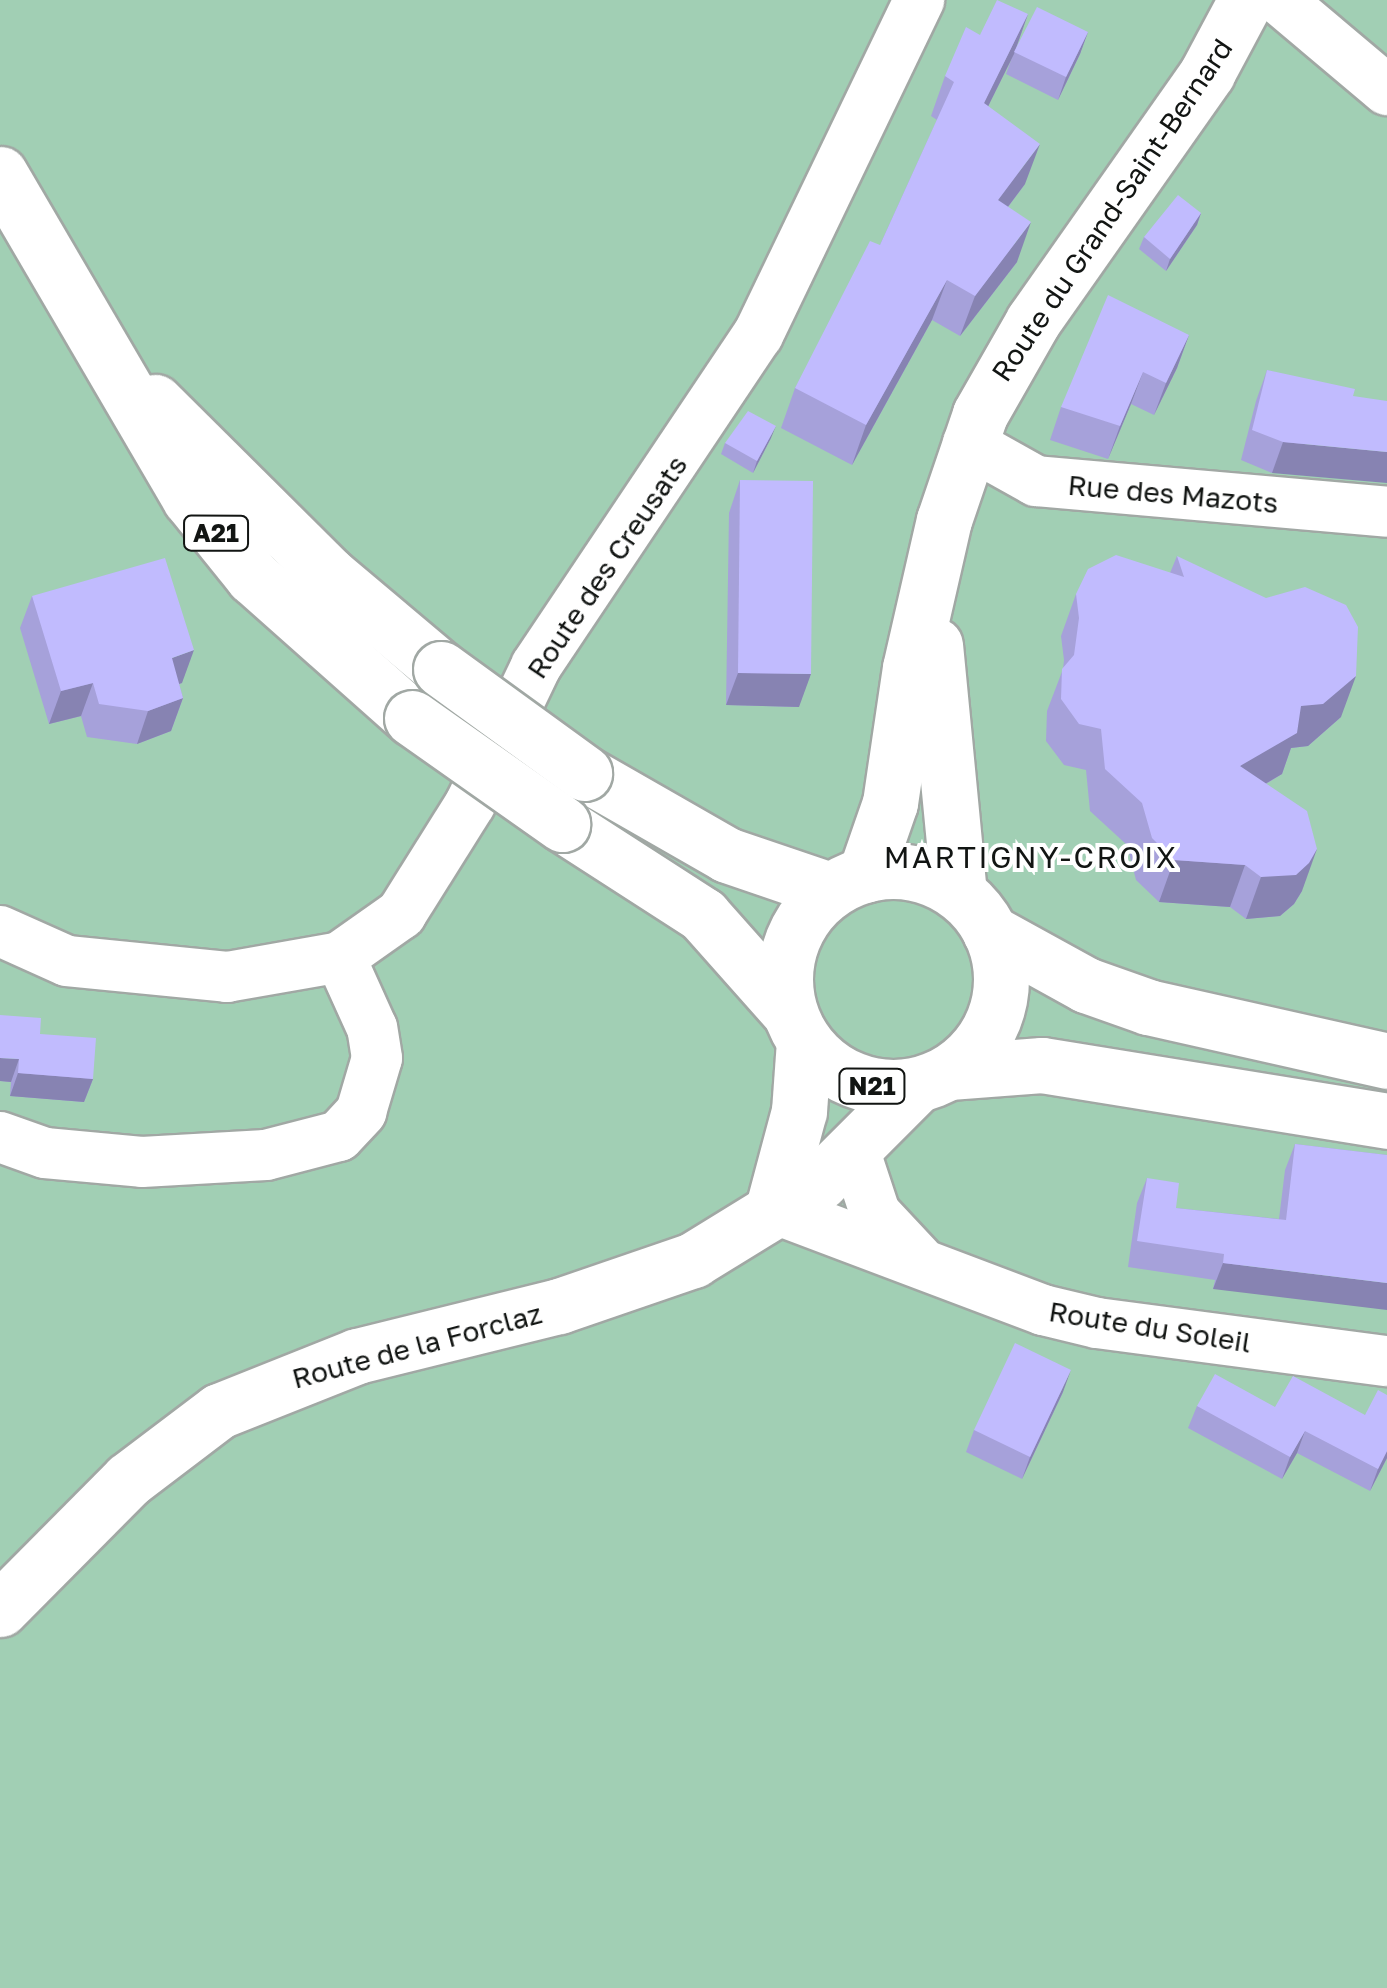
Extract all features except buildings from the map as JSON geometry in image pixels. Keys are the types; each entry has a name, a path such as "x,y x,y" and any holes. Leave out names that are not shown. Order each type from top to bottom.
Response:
{"main road":[{"name":"Route du Grand-Saint-Bernard","path":"848,882 890,803 930,582 962,460 1032,321 1207,74 1246,0"},
{"name":"A21","path":"0,174 73,304 221,539 295,618 412,718 562,824 703,915 797,1026"},
{"name":"A21","path":"73,304 211,458 328,573 441,669 584,773 727,855 848,882"},
{"path":"930,582 975,912 1002,974 998,1010 981,1043 933,1079"},
{"path":"772,1208 799,1112 797,1026 784,972 795,933 848,882 914,872 1086,984 1148,1007 1387,1062"},
{"name":"N21","path":"797,1026 846,1077 878,1087 1042,1065 1387,1121"},
{"name":"Route de la Forclaz","path":"0,1609 128,1480 218,1411 358,1356 625,1287 715,1248 772,1208 820,1182 933,1079"}],"street":[{"name":"Route des Creusats","path":"0,930 67,960 165,975 264,975 340,957 401,914 439,858 536,666 758,335 919,0"},
{"path":"1280,0 1387,90"},
{"name":"Rue des Mazots","path":"962,460 1036,481 1387,512"},
{"path":"0,1136 45,1152 129,1162 266,1155 330,1140 361,1112 377,1058 372,1028 340,957"},
{"name":"Route du Soleil","path":"855,1152 875,1214 922,1262"},
{"name":"Route du Soleil","path":"772,1208 922,1262 1000,1296 1097,1323 1387,1361"}],"green space":[{"path":"0,0 1387,0 1387,1988 0,1988"}],"district":[{"name":"MARTIGNY-CROIX","path":"1031,857"}]}
